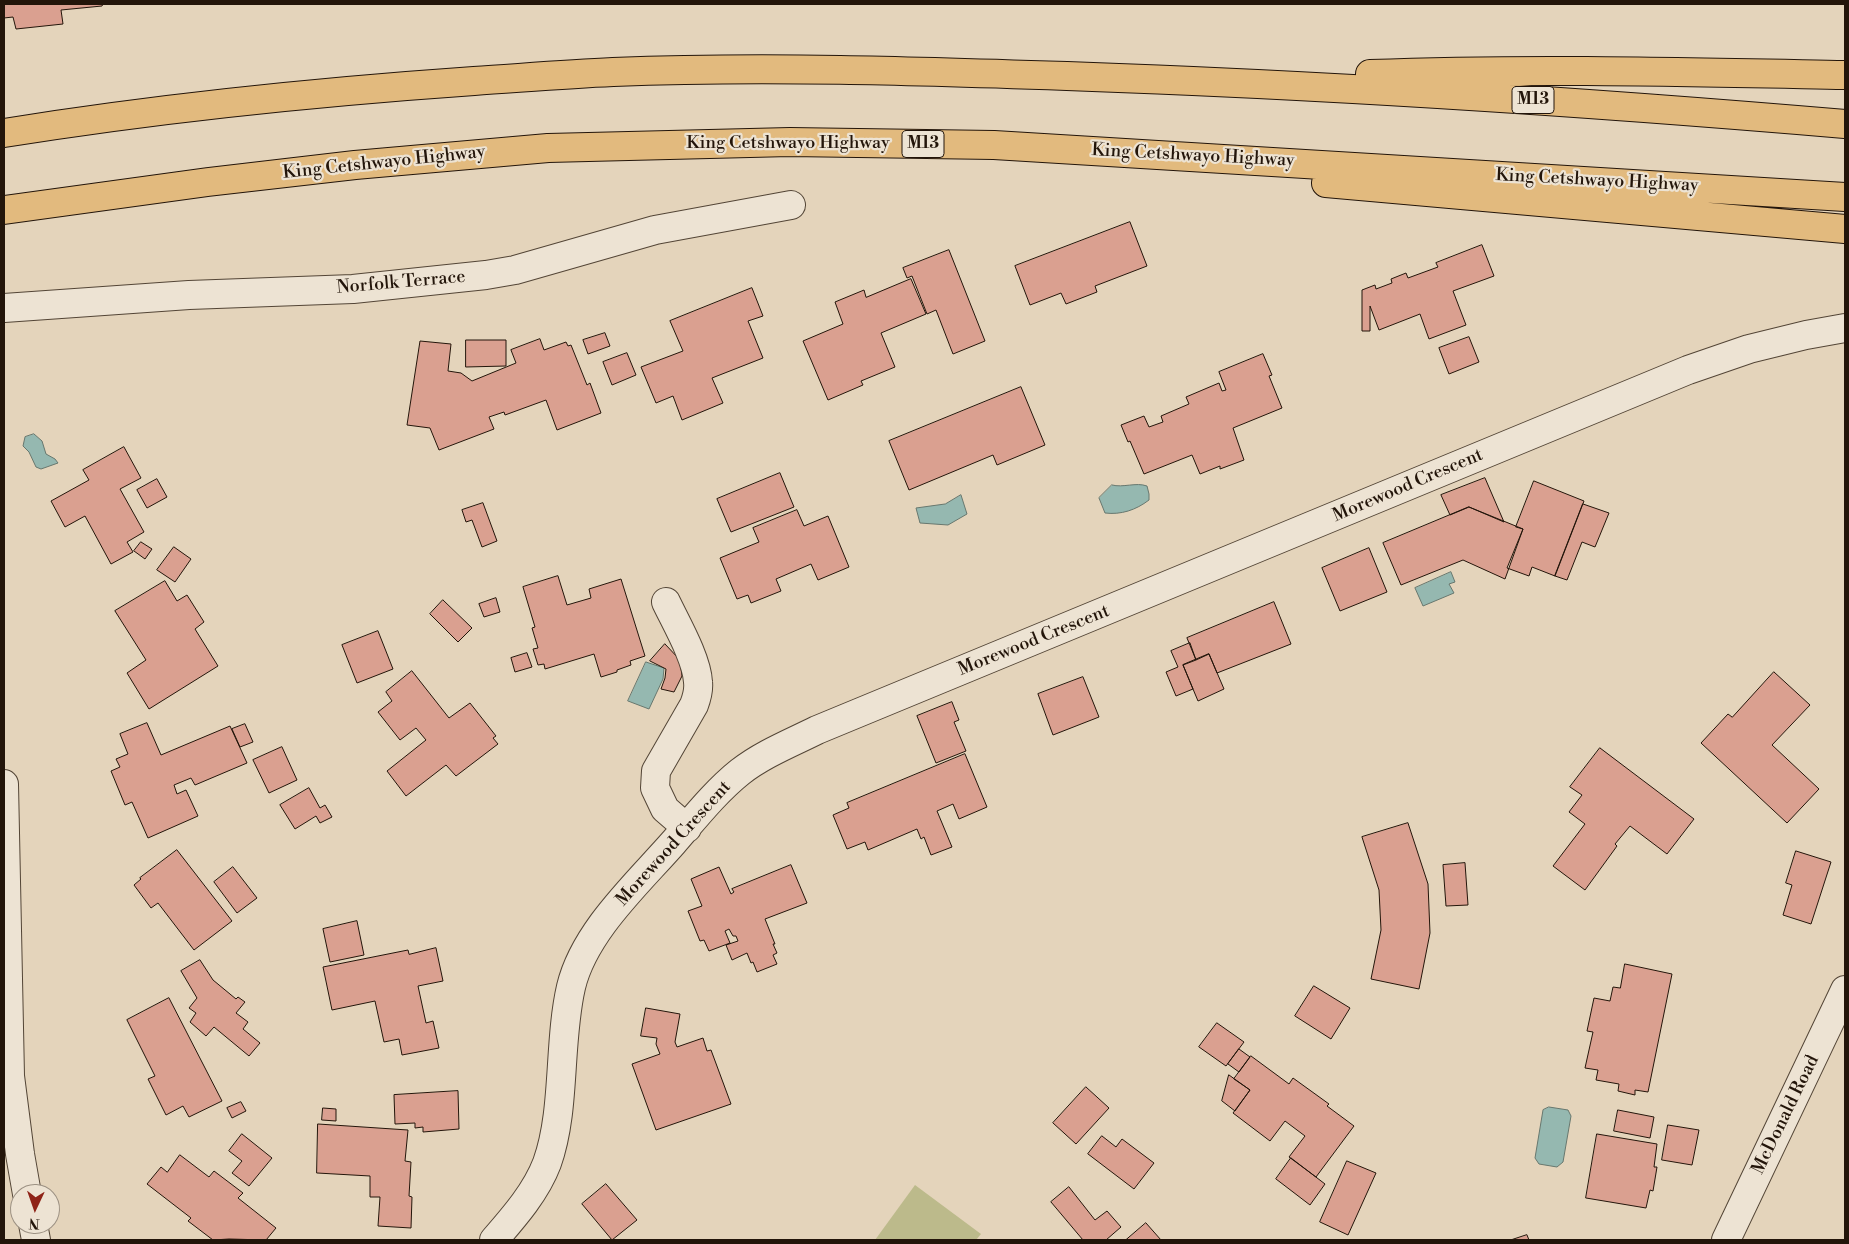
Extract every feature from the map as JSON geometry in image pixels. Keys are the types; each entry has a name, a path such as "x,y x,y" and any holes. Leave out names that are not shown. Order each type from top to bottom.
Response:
{"highway":[{"name":"M13","path":"4,133 103,117 296,95 611,72 793,69 1221,81 1617,105 1845,124"},
{"path":"1221,81 1444,71 1703,72 1845,75"},
{"path":"790,142 1354,185 1845,229"},
{"name":"King Cetshwayo Highway","path":"4,210 218,180 519,150 687,143 790,142 1023,147 1845,197"}],"street":[{"name":"Norfolk Terrace","path":"4,308 189,295 353,289 486,275 515,270 655,230 791,205"},
{"name":"Morewood Crescent","path":"494,1240 536,1187 547,1162 557,1122 564,1029 570,994 586,948 602,924 714,797 741,771 774,751 817,730 1688,370 1749,349 1845,328"},
{"path":"666,602 695,666 698,694 694,705 656,771 655,788 665,809 687,828"},
{"path":"4,784 10,1076 25,1184"},
{"name":"McDonald Road","path":"1726,1240 1845,990"}],"shaded area":[{"path":"915,1185 981,1234 976,1240 875,1240"}],"water":[{"path":"34,434 42,441 46,454 58,463 41,469 36,467 29,452 23,446 25,437"},
{"path":"1112,485 1147,486 1149,500 1139,507 1128,511 1105,513 1099,498"},
{"path":"961,495 967,514 948,525 920,523 916,508 945,504"},
{"path":"1451,572 1455,582 1449,584 1454,593 1423,606 1415,588"},
{"path":"646,662 664,668 663,679 649,709 628,701"},
{"path":"1549,1107 1568,1110 1571,1116 1563,1162 1557,1167 1539,1164 1535,1158 1543,1110"}],"building":[{"path":"4,4 103,4 102,6 61,10 63,24 16,29 13,17 4,18"},
{"path":"1130,222 1147,266 1095,286 1097,292 1066,304 1061,293 1030,305 1015,266"},
{"path":"1482,245 1494,276 1453,291 1466,325 1429,339 1420,314 1379,330 1370,306 1370,331 1362,331 1362,290 1375,285 1376,289 1392,283 1391,279 1406,273 1408,278 1438,267 1436,263"},
{"path":"949,250 985,341 953,354 936,310 927,314 912,276 907,278 903,268"},
{"path":"911,279 926,314 881,333 895,367 861,381 863,385 828,400 803,341 843,324 835,302 864,290 866,297"},
{"path":"752,288 763,316 748,321 763,358 712,378 723,403 682,420 673,396 656,403 641,367 683,351 670,321"},
{"path":"605,333 610,346 588,354 583,340"},
{"path":"1469,337 1479,362 1449,374 1439,348"},
{"path":"540,339 544,350 566,342 568,346 571,345 587,385 590,383 601,413 557,430 546,400 505,415 504,412 489,417 494,429 439,450 430,428 407,425 420,341 451,344 448,371 461,373 472,381 516,363 511,350"},
{"path":"466,340 506,340 506,366 466,367"},
{"path":"627,353 636,375 612,385 603,362"},
{"path":"1263,354 1272,375 1269,376 1282,408 1233,428 1244,460 1220,469 1220,466 1200,474 1192,455 1144,474 1121,425 1144,416 1149,427 1163,422 1161,416 1189,404 1186,397 1219,383 1222,391 1226,390 1219,372"},
{"path":"1021,387 1045,445 997,465 993,455 909,490 889,441"},
{"path":"124,447 141,478 120,489 144,532 127,542 133,552 111,564 85,516 65,527 51,501 89,480 83,470"},
{"path":"780,473 794,507 731,532 717,499"},
{"path":"1485,478 1504,522 1469,507 1450,515 1441,495"},
{"path":"157,479 167,497 147,508 137,490"},
{"path":"1534,481 1584,501 1555,576 1532,567 1529,576 1507,568 1523,529 1516,527"},
{"path":"483,503 497,541 482,547 472,520 466,522 462,510"},
{"path":"1583,504 1609,513 1595,547 1582,542 1567,580 1555,576"},
{"path":"1469,507 1523,529 1505,579 1463,560 1401,585 1383,543"},
{"path":"797,510 804,526 828,516 849,567 818,580 811,564 776,579 781,591 751,603 748,595 737,599 720,558 759,542 753,528"},
{"path":"141,542 152,549 145,559 134,551"},
{"path":"174,547 191,559 175,582 157,570"},
{"path":"1369,548 1387,592 1340,611 1322,568"},
{"path":"558,576 567,605 591,598 589,589 621,579 645,656 630,661 631,665 617,670 617,672 601,677 594,654 545,669 544,664 538,665 533,649 538,648 532,628 535,627 523,587"},
{"path":"165,581 177,601 187,595 204,622 195,629 218,666 149,709 127,673 146,660 115,611"},
{"path":"496,598 500,612 484,617 479,604"},
{"path":"443,600 472,628 458,642 430,614"},
{"path":"1274,602 1291,644 1217,673 1209,654 1196,660 1187,638"},
{"path":"378,631 393,669 357,683 342,645"},
{"path":"1190,643 1196,660 1183,665 1193,689 1176,696 1166,672 1178,667 1171,651"},
{"path":"665,644 680,660 682,676 674,692 661,689 666,669 650,661"},
{"path":"527,653 532,667 515,672 511,658"},
{"path":"1209,654 1224,689 1198,701 1183,665"},
{"path":"412,671 449,718 470,703 496,736 493,738 498,744 456,776 446,765 406,796 387,771 426,740 416,728 400,740 378,712 392,701 386,692"},
{"path":"1774,672 1810,705 1772,745 1819,789 1787,823 1701,743 1728,714 1732,717"},
{"path":"1083,677 1099,717 1053,735 1038,694"},
{"path":"952,702 959,720 954,722 966,751 936,763 917,716"},
{"path":"147,723 161,755 230,726 247,763 195,785 191,778 174,785 177,794 186,790 198,816 148,838 132,802 125,805 111,771 120,767 116,759 128,754 120,734"},
{"path":"245,724 253,742 240,747 232,729"},
{"path":"282,747 297,780 269,793 253,760"},
{"path":"1600,748 1694,819 1667,854 1630,826 1615,844 1617,846 1585,890 1553,866 1585,824 1569,812 1582,795 1570,787"},
{"path":"965,754 987,807 959,819 953,804 937,811 952,847 931,855 924,837 921,839 917,829 868,850 865,842 847,849 833,815 849,808 847,803"},
{"path":"309,788 320,808 325,805 332,817 320,823 316,816 295,829 280,805"},
{"path":"1408,823 1428,884 1430,933 1419,989 1371,979 1381,930 1379,890 1362,837"},
{"path":"177,850 232,921 194,950 158,903 151,908 134,885 140,878"},
{"path":"1796,851 1831,862 1811,924 1783,915 1792,885 1786,883"},
{"path":"1465,863 1468,905 1446,906 1443,865"},
{"path":"791,865 807,903 765,919 775,944 773,944 777,953 773,955 777,964 757,972 747,953 732,960 726,945 738,941 729,929 725,931 730,943 709,951 704,940 700,941 688,911 702,906 691,879 719,867 731,894 734,892 732,889"},
{"path":"233,867 257,898 237,913 214,882"},
{"path":"357,921 364,955 330,962 323,929"},
{"path":"436,948 443,981 418,986 426,1023 433,1021 439,1048 402,1055 399,1039 384,1042 375,1001 332,1010 323,967 408,950 409,954"},
{"path":"200,960 213,980 236,999 238,997 245,1002 236,1013 248,1022 243,1029 260,1043 249,1056 214,1027 206,1036 190,1022 196,1013 189,1008 197,998 181,971"},
{"path":"1625,964 1672,974 1648,1092 1635,1090 1635,1095 1618,1091 1619,1084 1596,1080 1598,1070 1585,1068 1593,1032 1587,1031 1594,998 1610,1001 1613,987 1620,988"},
{"path":"1314,986 1350,1008 1331,1039 1295,1016"},
{"path":"169,998 222,1101 189,1117 183,1106 166,1115 148,1079 155,1076 127,1020"},
{"path":"646,1008 680,1014 675,1042 677,1047 703,1038 707,1051 711,1050 731,1104 656,1130 632,1064 660,1054 656,1044 657,1038 641,1036"},
{"path":"1217,1023 1244,1042 1226,1066 1199,1047"},
{"path":"1239,1049 1250,1057 1239,1072 1228,1064"},
{"path":"1251,1056 1289,1084 1293,1078 1329,1104 1327,1106 1354,1126 1316,1177 1289,1157 1305,1136 1285,1121 1270,1141 1233,1113 1250,1090 1234,1079"},
{"path":"1229,1075 1250,1090 1235,1111 1222,1101"},
{"path":"1086,1087 1109,1108 1076,1144 1053,1123"},
{"path":"458,1091 459,1129 423,1132 423,1127 415,1128 415,1123 395,1124 394,1095"},
{"path":"241,1102 246,1111 232,1118 227,1108"},
{"path":"323,1108 336,1109 336,1121 322,1120"},
{"path":"1618,1110 1654,1117 1650,1138 1614,1131"},
{"path":"318,1124 408,1130 405,1161 411,1162 409,1196 412,1197 411,1228 378,1226 380,1197 370,1197 370,1176 317,1173"},
{"path":"1668,1125 1699,1130 1692,1165 1662,1160"},
{"path":"242,1134 272,1158 249,1186 232,1173 242,1161 229,1151"},
{"path":"1597,1134 1657,1144 1654,1167 1657,1167 1653,1191 1650,1190 1646,1208 1586,1198"},
{"path":"1102,1136 1116,1147 1122,1139 1154,1163 1134,1189 1088,1154"},
{"path":"180,1155 209,1177 214,1171 243,1193 238,1198 276,1228 266,1240 213,1240 188,1221 191,1218 147,1184 161,1167 167,1172"},
{"path":"1291,1158 1325,1184 1310,1205 1276,1179"},
{"path":"1347,1161 1376,1173 1348,1235 1320,1222"},
{"path":"606,1184 637,1220 612,1240 582,1204"},
{"path":"1069,1187 1095,1220 1107,1211 1121,1227 1106,1240 1083,1240 1051,1202"},
{"path":"1146,1223 1161,1240 1126,1240"},
{"path":"1527,1235 1529,1240 1511,1240"}]}
